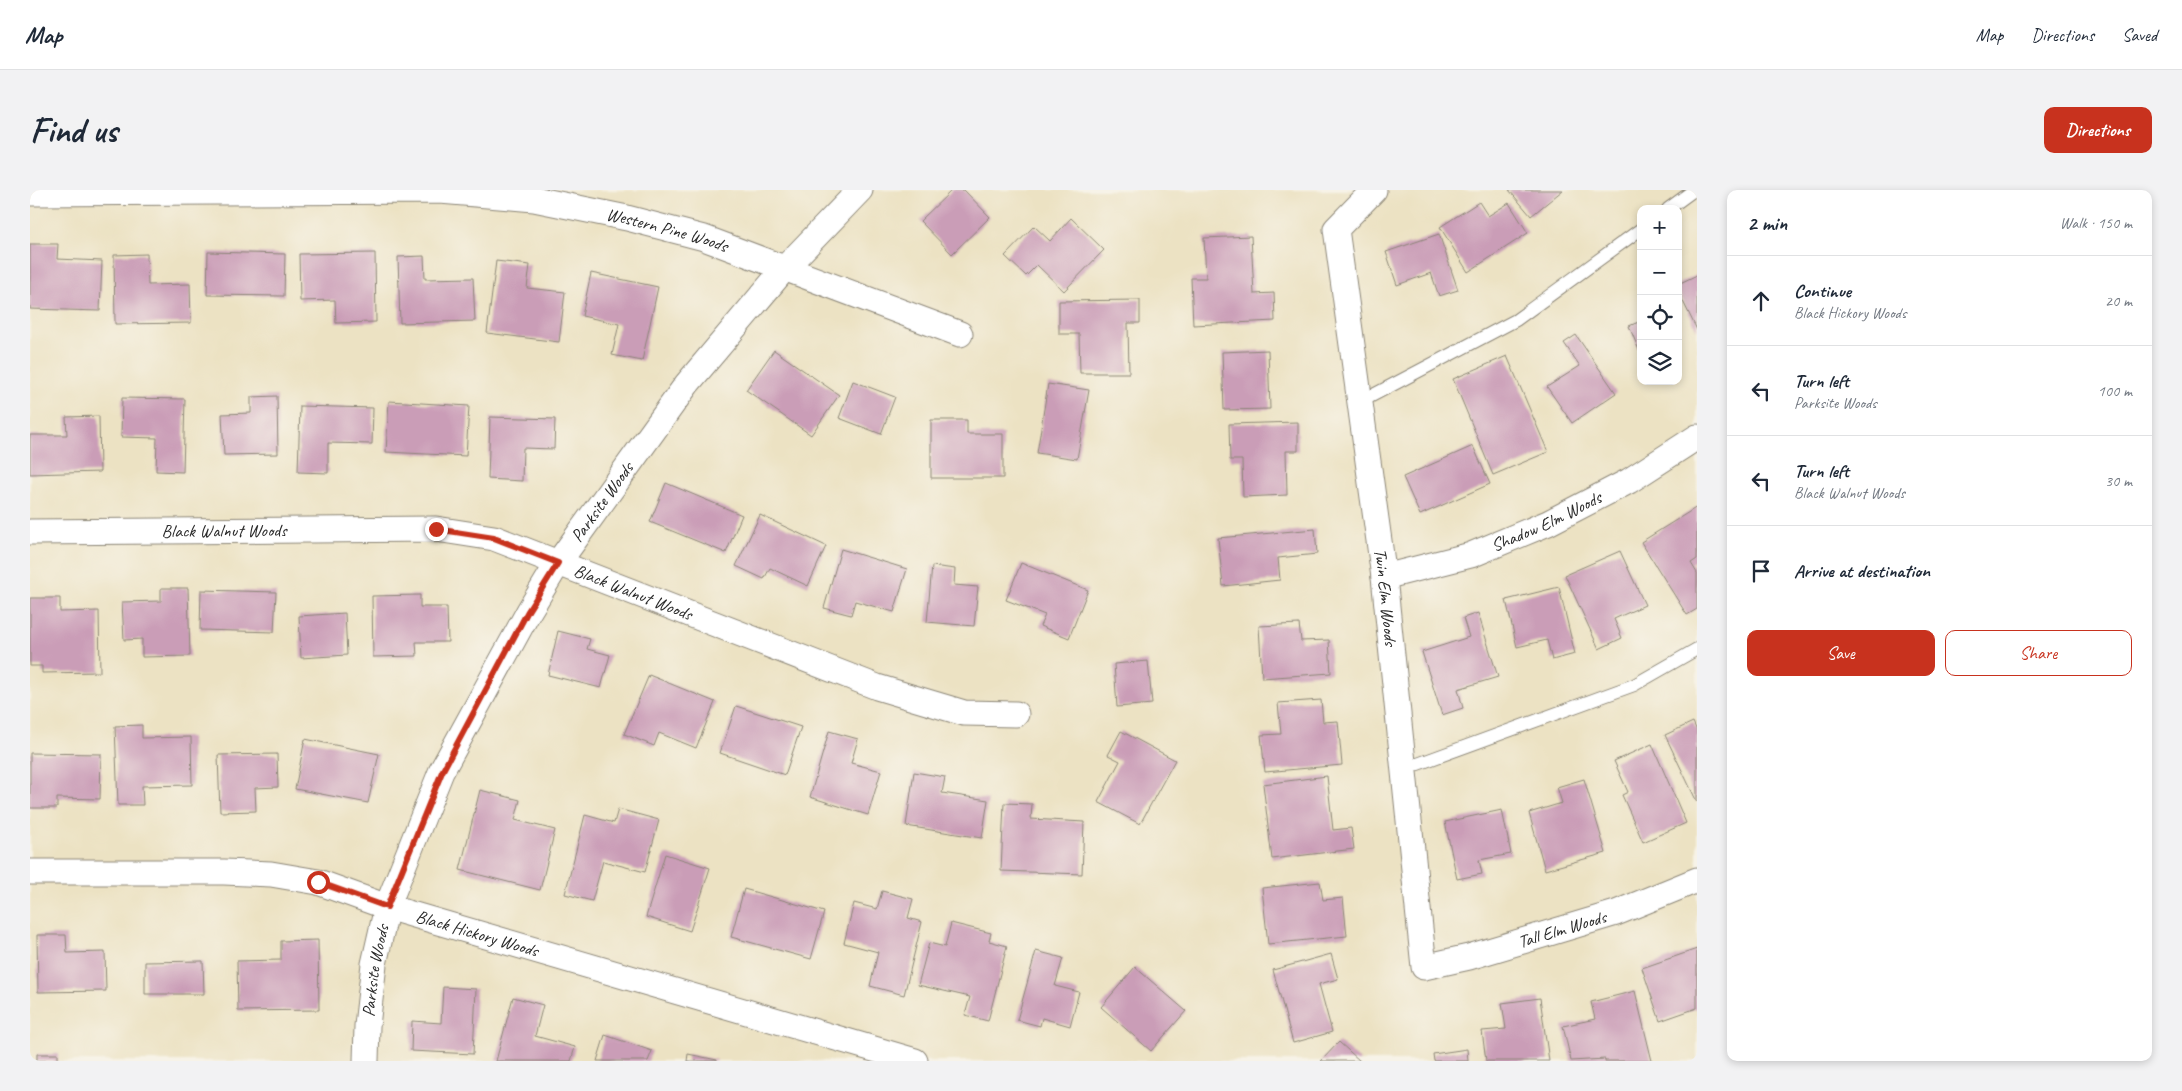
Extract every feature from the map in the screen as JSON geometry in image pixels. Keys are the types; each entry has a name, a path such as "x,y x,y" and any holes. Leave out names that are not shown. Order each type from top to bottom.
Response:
{"street":[{"name":"Parksite Woods","path":"366,1061 367,1026 374,964 387,907 442,772 528,611 558,563 687,384 784,269 860,190"},
{"name":"Twin Elm Woods","path":"1374,190 1336,229 1384,577 1424,967"},
{"name":"Western Pine Woods","path":"30,193 440,191 534,199 627,218 704,238 960,334"},
{"name":"Shadow Elm Woods","path":"1384,577 1471,555 1548,523 1629,481 1697,437"},
{"name":"Black Walnut Woods","path":"30,532 436,529 494,538 877,687 964,713 1016,714"},
{"name":"Black Hickory Woods","path":"30,872 224,872 271,874 318,882 387,907 915,1061"},
{"name":"Tall Elm Woods","path":"1424,967 1470,957 1616,913 1697,880"}],"lane":[{"path":"1673,205 1694,190"},
{"path":"1360,402 1516,320 1637,232"},
{"path":"1404,768 1634,685 1697,649"}],"building":[{"path":"952,190 964,190 990,217 952,254 920,221"},
{"path":"1509,190 1563,190 1531,216"},
{"path":"1479,202 1488,216 1509,203 1528,233 1468,272 1440,227"},
{"path":"1071,218 1104,250 1064,291 1037,265 1026,276 1005,256 1034,226 1050,241"},
{"path":"1439,234 1458,290 1439,296 1431,273 1397,285 1386,252"},
{"path":"1251,236 1254,294 1274,293 1275,321 1193,325 1191,278 1206,278 1204,238"},
{"path":"30,244 58,244 57,259 102,261 100,311 30,309"},
{"path":"208,252 285,254 284,296 207,295"},
{"path":"375,253 376,322 336,323 335,300 300,301 299,254"},
{"path":"147,254 148,285 190,284 191,323 115,324 114,255"},
{"path":"424,256 425,279 473,278 475,321 400,323 398,257"},
{"path":"496,261 530,265 527,288 565,292 559,342 487,333"},
{"path":"591,273 658,287 642,361 612,355 619,324 582,316"},
{"path":"1697,275 1697,330 1682,299 1682,282"},
{"path":"1140,300 1140,323 1128,323 1129,373 1080,373 1079,334 1059,334 1059,301"},
{"path":"1637,323 1637,345 1629,326"},
{"path":"1576,335 1616,393 1572,423 1547,387 1580,366 1564,343"},
{"path":"774,350 839,395 811,435 746,390"},
{"path":"1268,350 1270,409 1224,410 1222,352"},
{"path":"1507,356 1548,452 1493,475 1453,379"},
{"path":"853,381 895,397 881,434 839,418"},
{"path":"1048,384 1089,390 1077,459 1037,453"},
{"path":"277,396 278,454 224,455 222,414 251,413 251,397"},
{"path":"122,398 185,399 183,472 156,471 157,438 121,437"},
{"path":"389,401 469,406 466,456 386,452"},
{"path":"300,406 373,408 372,444 328,443 328,473 298,472"},
{"path":"99,416 100,472 30,474 30,435 67,435 66,417"},
{"path":"490,417 555,419 554,449 523,448 522,481 488,479"},
{"path":"931,420 967,420 967,434 1003,434 1003,478 931,478"},
{"path":"1298,422 1298,451 1286,451 1287,495 1243,497 1242,460 1230,460 1229,424"},
{"path":"1473,446 1490,484 1420,515 1403,477"},
{"path":"666,483 742,515 726,553 650,522"},
{"path":"1697,507 1697,559 1691,563 1697,573 1697,609 1687,615 1641,542"},
{"path":"760,515 826,546 808,586 770,568 764,579 736,566"},
{"path":"1315,529 1317,554 1278,558 1280,580 1223,586 1218,538"},
{"path":"841,549 907,569 894,612 855,601 851,615 824,608"},
{"path":"1620,551 1645,605 1614,619 1622,638 1599,649 1565,575"},
{"path":"1021,563 1088,590 1069,638 1040,626 1045,615 1006,600"},
{"path":"932,566 955,569 954,585 978,587 974,626 927,622"},
{"path":"1559,587 1575,654 1552,660 1547,640 1517,647 1506,600"},
{"path":"161,588 188,588 190,656 142,657 142,639 124,640 122,602 161,601"},
{"path":"201,590 276,592 274,632 200,630"},
{"path":"420,595 420,607 447,607 448,642 416,642 417,656 373,657 372,596"},
{"path":"30,598 60,598 60,612 99,611 100,672 42,673 42,666 30,666"},
{"path":"345,613 347,655 301,658 299,616"},
{"path":"1478,613 1498,677 1458,689 1463,708 1442,715 1422,652 1469,637 1463,618"},
{"path":"1299,624 1301,641 1329,640 1331,673 1262,678 1259,626"},
{"path":"558,631 590,639 587,649 610,655 601,688 548,675"},
{"path":"1148,661 1152,704 1117,707 1114,664"},
{"path":"649,675 715,702 696,748 659,733 654,746 624,734"},
{"path":"1321,700 1323,722 1338,721 1342,765 1265,772 1261,735 1281,734 1278,703"},
{"path":"736,706 801,727 785,775 720,753"},
{"path":"1693,722 1697,731 1697,802 1665,735"},
{"path":"142,725 142,738 191,737 192,785 142,786 143,805 118,805 115,726"},
{"path":"829,731 858,739 851,763 881,771 868,815 810,797"},
{"path":"1121,731 1175,760 1140,824 1098,802 1120,761 1108,755"},
{"path":"305,739 379,754 368,803 295,789"},
{"path":"1652,744 1686,823 1643,842 1622,795 1628,792 1614,761"},
{"path":"30,753 101,754 100,799 57,798 57,808 30,808"},
{"path":"277,754 278,787 255,788 256,811 220,812 218,755"},
{"path":"914,772 945,777 942,793 988,800 982,838 906,826"},
{"path":"1327,776 1333,830 1351,828 1354,849 1272,859 1263,784"},
{"path":"1584,779 1606,853 1545,870 1529,813 1562,803 1557,787"},
{"path":"480,790 520,800 515,820 555,830 540,890 460,870"},
{"path":"1004,803 1032,804 1031,819 1084,822 1082,874 1001,871"},
{"path":"618,809 659,820 645,872 603,861 592,901 565,894 585,815 614,823"},
{"path":"1502,810 1511,854 1479,860 1482,874 1457,879 1445,822"},
{"path":"665,854 710,868 690,931 646,917"},
{"path":"1320,882 1323,900 1343,898 1347,936 1268,944 1262,888"},
{"path":"744,889 824,912 811,959 731,937"},
{"path":"882,891 913,899 908,918 922,922 904,995 870,986 878,952 844,943 854,903 877,909"},
{"path":"951,923 991,933 989,941 1007,946 988,1021 965,1015 970,997 918,985 929,943 945,947"},
{"path":"37,935 66,935 67,953 105,952 106,991 38,992"},
{"path":"318,940 319,1010 238,1011 237,961 281,960 281,941"},
{"path":"1697,949 1697,1008 1660,1021 1642,968"},
{"path":"1036,951 1063,958 1055,986 1079,992 1070,1026 1042,1018 1040,1026 1017,1020"},
{"path":"1331,954 1338,979 1319,984 1332,1032 1293,1043 1273,970"},
{"path":"203,961 204,994 145,994 145,962"},
{"path":"1135,967 1186,1011 1151,1051 1101,1007"},
{"path":"443,987 476,989 473,1054 411,1051 412,1021 441,1023"},
{"path":"1635,991 1652,1061 1605,1061 1605,1059 1571,1061 1563,1026 1595,1019 1591,1002"},
{"path":"513,997 543,1005 535,1036 575,1047 571,1061 496,1061"},
{"path":"1540,998 1549,1061 1486,1061 1482,1031 1506,1029 1502,1003"},
{"path":"605,1035 652,1051 648,1061 597,1061"},
{"path":"1339,1042 1360,1061 1321,1061"},
{"path":"1467,1049 1468,1061 1434,1061 1433,1054"},
{"path":"37,1054 58,1054 58,1061 37,1061"},
{"path":"688,1054 717,1060 717,1061 687,1061"}],"route":[{"path":"318,882 387,907 442,772 528,611 558,563 494,538 436,529"}]}
